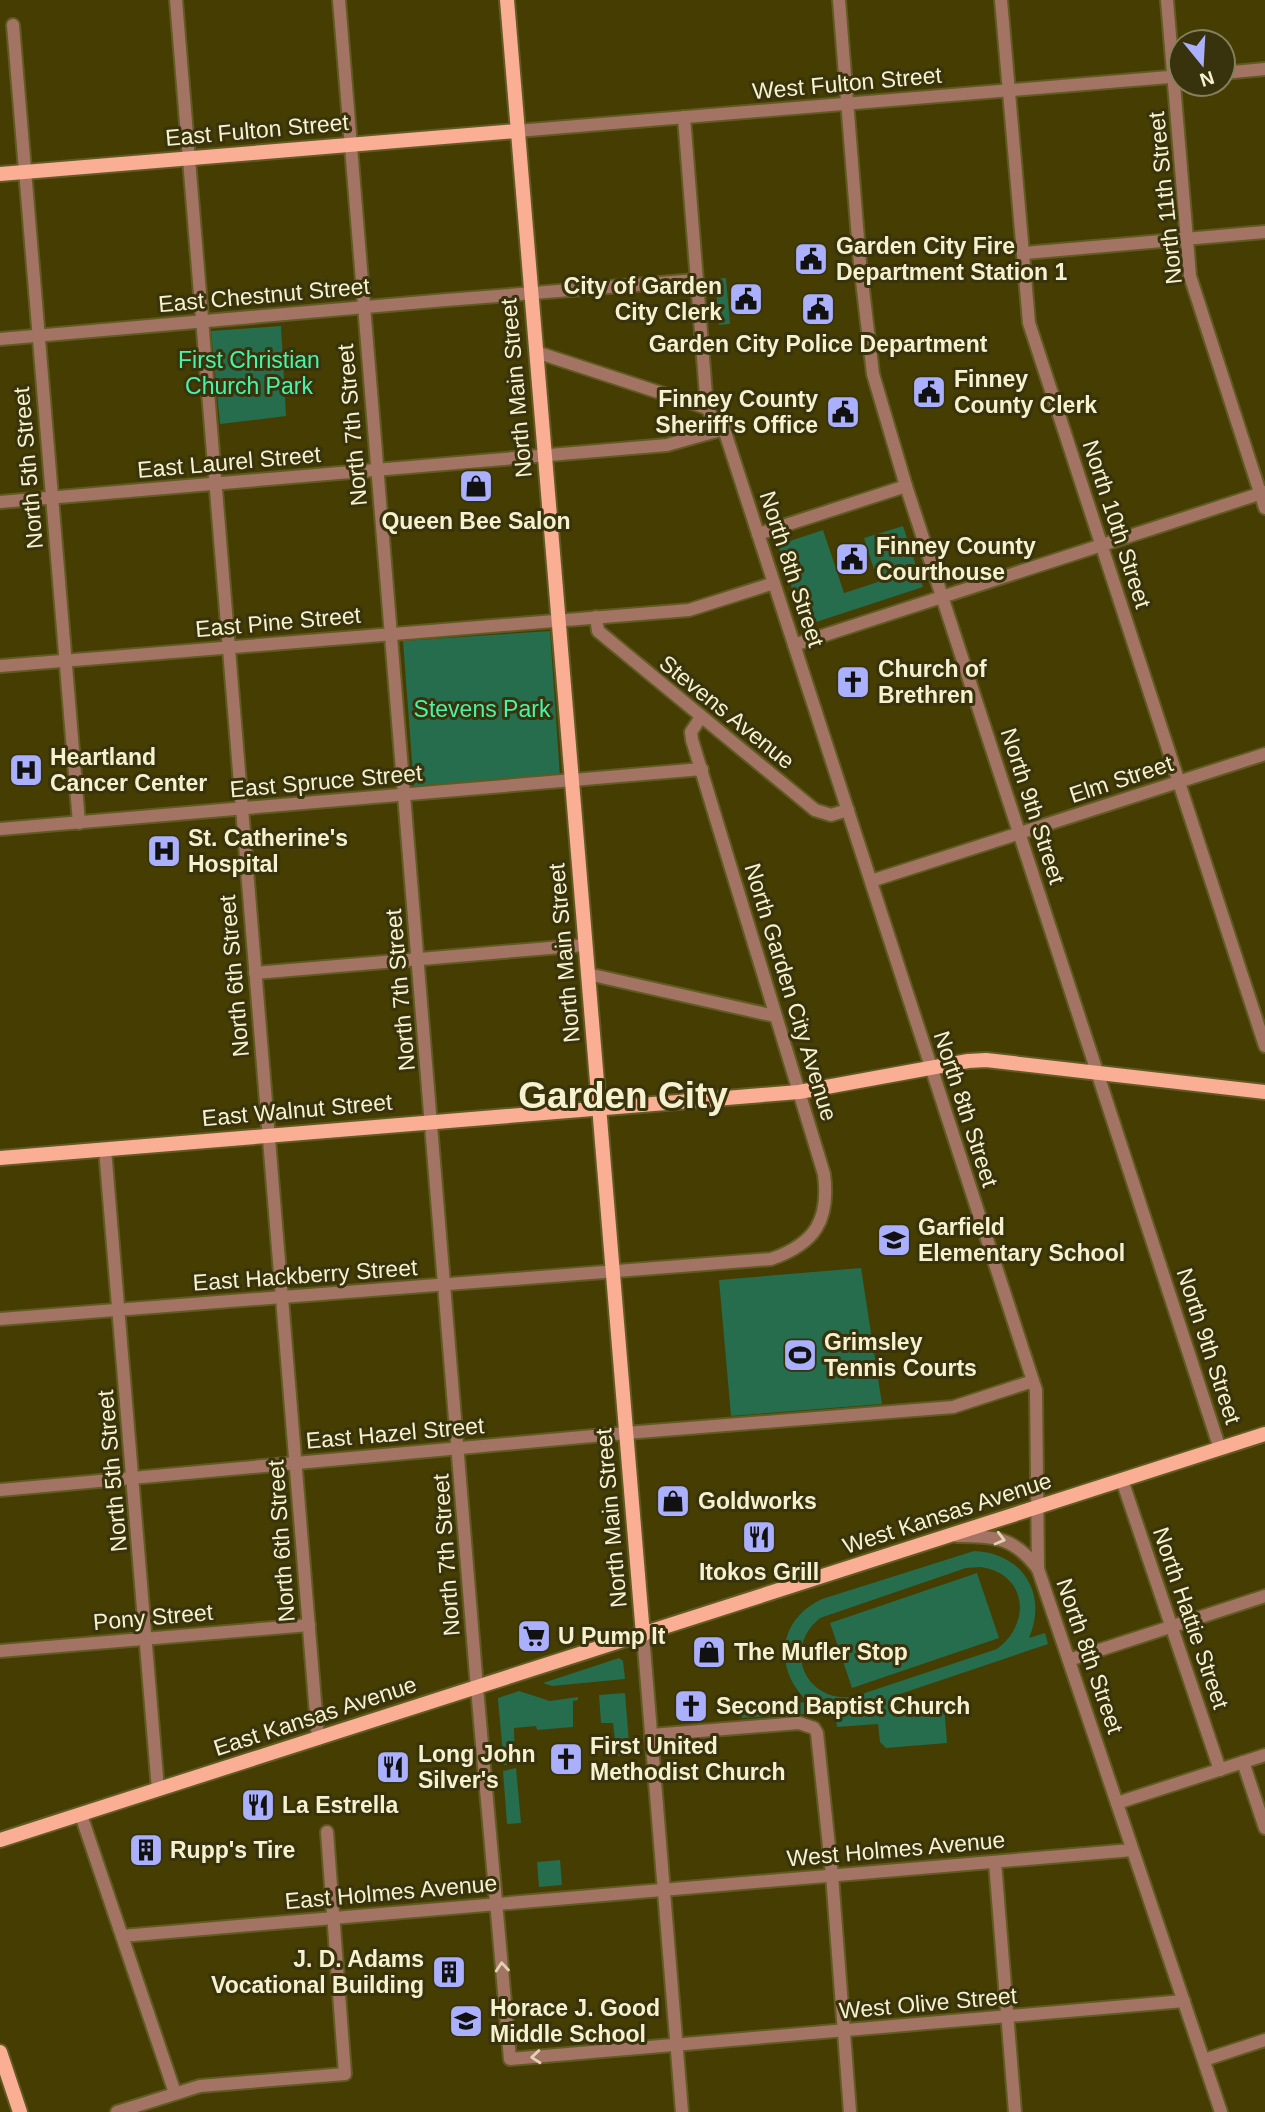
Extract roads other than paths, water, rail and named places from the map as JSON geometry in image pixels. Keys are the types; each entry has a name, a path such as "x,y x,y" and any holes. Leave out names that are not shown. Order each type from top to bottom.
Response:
{"main road":[{"name":"North Main Street","path":"507,0 643,1635"},
{"name":"East Fulton Street","path":"0,174 517,131"},
{"name":"East Walnut Street","path":"0,1158 799,1092 930,1066 986,1060 1265,1092"},
{"name":"West Kansas Avenue","path":"643,1635 1265,1434"},
{"name":"East Kansas Avenue","path":"0,1840 643,1635"},
{"path":"0,2052 20,2112"}],"street":[{"name":"North 6th Street","path":"176,0 318,1739"},
{"name":"North 7th Street","path":"340,0 477,1688 510,2059"},
{"name":"North 9th Street","path":"839,0 873,374 906,486 1220,1448"},
{"name":"North 10th Street","path":"1001,0 1029,323 1265,1046"},
{"name":"North 11th Street","path":"1167,0 1171,28"},
{"name":"North 5th Street","path":"13,25 79,823"},
{"path":"1237,72 1265,69"},
{"name":"West Fulton Street","path":"517,131 1167,77"},
{"name":"North 11th Street","path":"1178,98 1191,276 1263,493 1265,508"},
{"path":"536,352 707,408 684,117"},
{"path":"1025,253 1265,232"},
{"name":"East Chestnut Street","path":"0,339 697,280"},
{"name":"North 8th Street","path":"707,408 714,420 724,429 1036,1390 1038,1569 1220,2112"},
{"name":"East Laurel Street","path":"0,502 667,445 724,429"},
{"path":"758,534 906,486"},
{"path":"794,645 1263,493"},
{"name":"East Pine Street","path":"0,666 689,610 774,583"},
{"name":"Stevens Avenue","path":"596,617 598,631 815,810 825,815 848,810"},
{"name":"North Garden City Avenue","path":"701,717 691,736 824,1174 827,1194 825,1210 812,1233 802,1244 771,1259"},
{"name":"Elm Street","path":"871,881 1265,754"},
{"name":"East Spruce Street","path":"0,830 702,769"},
{"path":"255,974 585,945"},
{"path":"588,974 775,1016"},
{"name":"North 5th Street","path":"105,1149 159,1790"},
{"name":"East Hackberry Street","path":"0,1319 771,1259"},
{"name":"East Hazel Street","path":"0,1490 626,1433 953,1407 1033,1381"},
{"name":"North Hattie Street","path":"1122,1480 1220,1770"},
{"path":"949,1536 988,1536 1011,1542 1027,1554 1038,1569"},
{"path":"1069,1660 1265,1596"},
{"name":"Pony Street","path":"0,1651 309,1625"},
{"name":"North Main Street","path":"643,1635 682,2112"},
{"path":"651,1735 799,1723 814,1728 820,1741 850,2112"},
{"path":"1117,1803 1265,1755"},
{"path":"1244,1762 1265,1828"},
{"path":"81,1815 176,2093"},
{"path":"117,2112 200,2086 345,2074 327,1832"},
{"name":"West Holmes Avenue","path":"663,1890 1132,1850"},
{"path":"995,1862 1015,2112"},
{"name":"East Holmes Avenue","path":"122,1936 663,1890"},
{"name":"West Olive Street","path":"510,2059 1184,2001"},
{"path":"1203,2060 1265,2040"}],"place":[{"name":"Garden City Fire Department Station 1","path":"811,259"},
{"name":"City of Garden City Clerk","path":"746,299"},
{"name":"Garden City Police Department","path":"818,309"},
{"name":"Finney County Clerk","path":"929,392"},
{"name":"Finney County Sheriff's Office","path":"843,412"},
{"name":"Queen Bee Salon","path":"476,486"},
{"name":"Finney County Courthouse","path":"852,559"},
{"name":"Church of Brethren","path":"853,682"},
{"name":"Heartland Cancer Center","path":"26,770"},
{"name":"St. Catherine's Hospital","path":"164,851"},
{"name":"Garfield Elementary School","path":"894,1240"},
{"name":"Grimsley Tennis Courts","path":"800,1355"},
{"name":"Goldworks","path":"673,1501"},
{"name":"Itokos Grill","path":"759,1537"},
{"name":"U Pump It","path":"534,1636"},
{"name":"The Mufler Stop","path":"709,1652"},
{"name":"Second Baptist Church","path":"691,1706"},
{"name":"First United Methodist Church","path":"566,1759"},
{"name":"Long John Silver's","path":"393,1767"},
{"name":"La Estrella","path":"258,1805"},
{"name":"Rupp's Tire","path":"146,1850"},
{"name":"J. D. Adams Vocational Building","path":"449,1972"},
{"name":"Horace J. Good Middle School","path":"466,2021"}],"district":[{"name":"Garden City","path":"623,1095"}],"park label":[{"name":"First Christian Church Park","path":"249,373"},
{"name":"Stevens Park","path":"482,709"}]}
